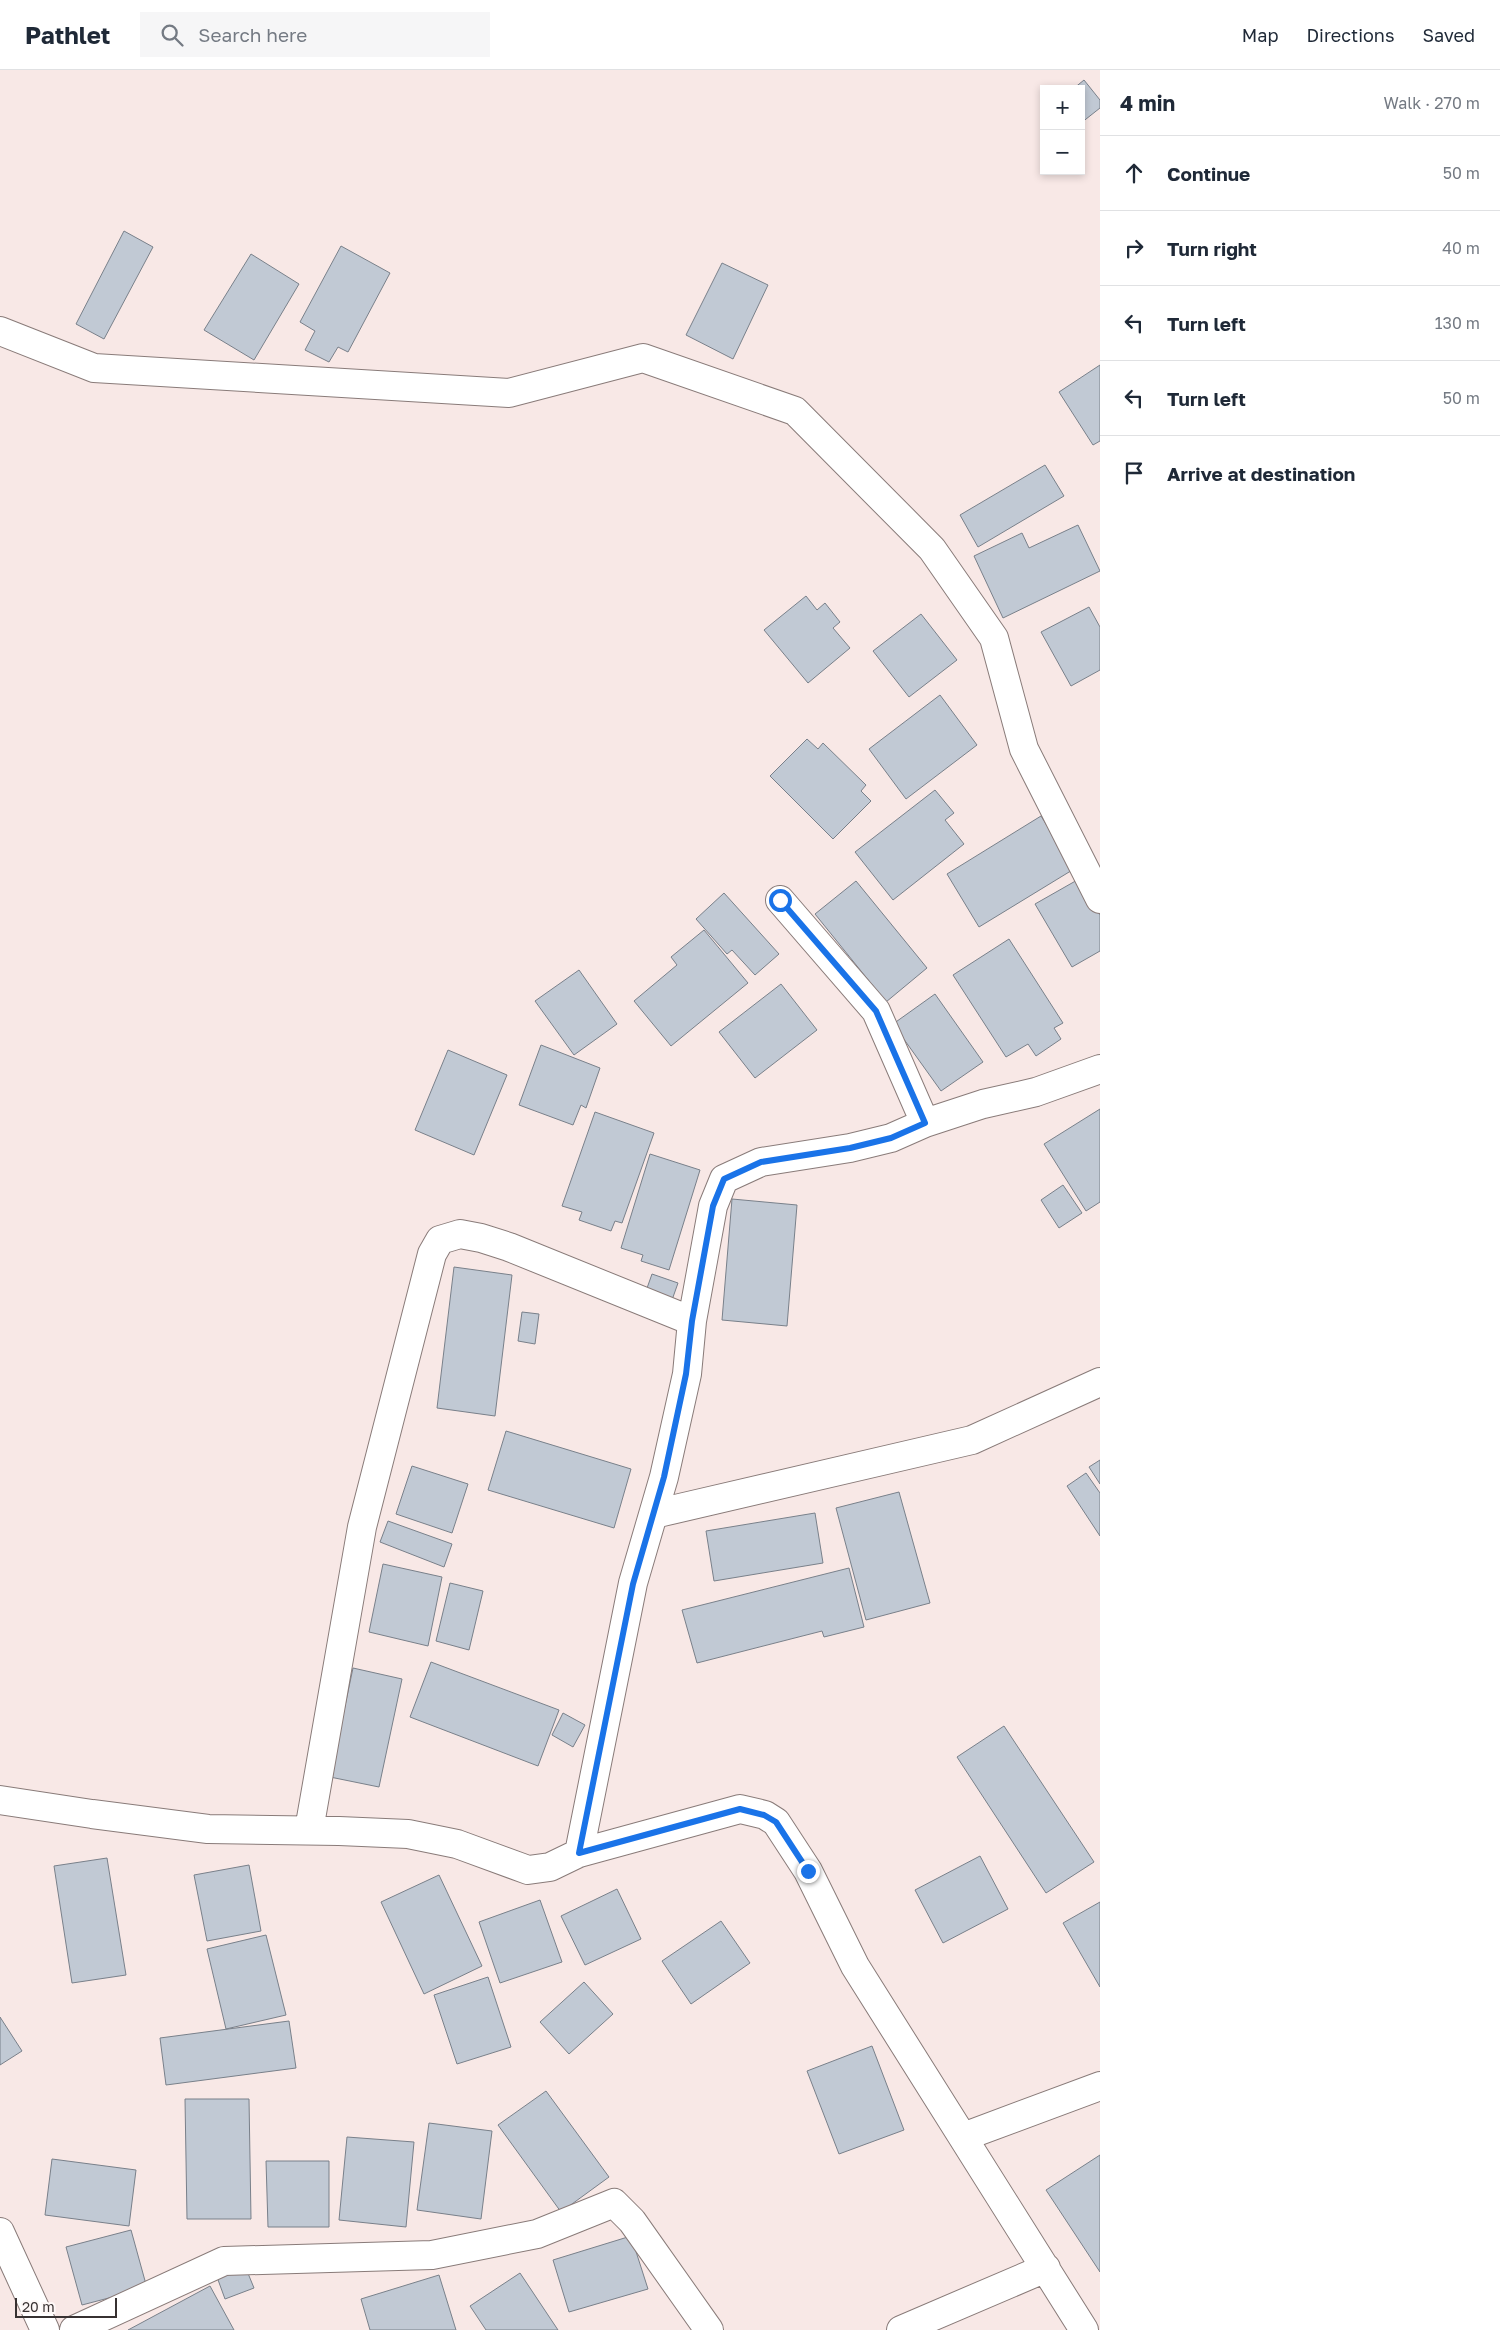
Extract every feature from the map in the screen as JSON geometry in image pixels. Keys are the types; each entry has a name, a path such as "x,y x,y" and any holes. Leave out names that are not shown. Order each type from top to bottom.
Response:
{"street":[{"path":"0,330 94,368 509,393 644,358 795,411 932,549 994,638 1024,749 1100,899"},
{"path":"780,900 876,1011 925,1123"},
{"path":"579,1853 633,1584 664,1477 686,1374 692,1321 713,1206 724,1179 761,1162 850,1148 891,1138 925,1123 983,1104 1036,1092 1100,1069"},
{"path":"309,1830 362,1527 432,1254 440,1240 460,1234 481,1238 509,1247 692,1321"},
{"path":"654,1514 972,1440 1100,1382"},
{"path":"0,1800 208,1829 309,1830 408,1834 457,1844 528,1870 550,1867 579,1853 740,1809 764,1815 776,1822 808,1871 855,1966 1084,2330"},
{"path":"963,2137 1100,2086"},
{"path":"74,2330 224,2260 432,2255 537,2234 614,2203 632,2221 709,2330"},
{"path":"0,2232 45,2330"},
{"path":"900,2330 1046,2268"}],"building":[{"path":"1084,80 1100,100 1100,108 1085,120 1085,85 1078,85"},
{"path":"124,231 153,247 104,339 76,324"},
{"path":"341,246 390,273 348,352 338,347 329,362 305,350 315,331 300,322"},
{"path":"251,254 299,284 254,360 204,330"},
{"path":"722,263 768,285 733,359 686,335"},
{"path":"1100,365 1100,441 1093,445 1059,392"},
{"path":"1045,465 1064,496 978,547 960,515"},
{"path":"1078,525 1100,571 1003,618 974,556 1022,533 1029,548"},
{"path":"806,596 817,610 825,603 840,622 833,628 850,648 808,683 764,630"},
{"path":"1089,607 1100,627 1100,670 1071,686 1041,632"},
{"path":"921,614 957,660 909,697 873,651"},
{"path":"940,695 977,745 906,799 869,749"},
{"path":"807,739 818,749 823,743 866,785 861,791 871,801 833,839 770,776"},
{"path":"935,790 954,813 945,820 964,844 893,900 855,852"},
{"path":"1041,816 1074,869 979,927 947,874"},
{"path":"1079,879 1100,915 1100,951 1072,967 1035,904"},
{"path":"856,881 927,968 886,1002 815,914"},
{"path":"724,893 779,954 755,975 732,950 727,954 696,919"},
{"path":"704,930 748,983 671,1046 634,1001 677,965 671,957"},
{"path":"1009,939 1063,1023 1054,1028 1061,1039 1036,1056 1028,1044 1006,1057 953,975"},
{"path":"579,970 617,1024 574,1055 535,1001"},
{"path":"781,984 817,1030 755,1078 719,1032"},
{"path":"935,994 983,1062 941,1091 893,1024"},
{"path":"541,1045 600,1068 586,1108 581,1105 573,1125 519,1105"},
{"path":"448,1050 507,1075 474,1155 415,1130"},
{"path":"1100,1109 1100,1202 1086,1211 1044,1144"},
{"path":"595,1112 654,1133 622,1223 615,1221 611,1231 579,1220 582,1212 562,1206"},
{"path":"650,1154 700,1170 669,1270 641,1261 643,1255 621,1248"},
{"path":"1063,1185 1082,1213 1059,1228 1041,1200"},
{"path":"732,1199 797,1205 787,1326 722,1320"},
{"path":"454,1267 512,1275 495,1416 437,1408"},
{"path":"652,1274 678,1283 672,1300 646,1291"},
{"path":"522,1312 539,1314 535,1344 518,1341"},
{"path":"506,1431 631,1469 614,1528 488,1490"},
{"path":"1100,1460 1100,1484 1089,1467"},
{"path":"412,1466 468,1484 452,1533 396,1514"},
{"path":"1086,1473 1100,1493 1100,1536 1067,1486"},
{"path":"899,1492 930,1603 866,1620 836,1508"},
{"path":"815,1513 823,1563 714,1581 706,1531"},
{"path":"388,1521 452,1544 444,1567 380,1542"},
{"path":"383,1564 442,1577 428,1646 369,1632"},
{"path":"849,1568 864,1627 824,1637 822,1631 697,1663 682,1610"},
{"path":"450,1583 483,1591 469,1650 436,1641"},
{"path":"431,1662 559,1710 538,1766 410,1717"},
{"path":"353,1668 402,1679 379,1787 330,1777"},
{"path":"563,1713 585,1725 573,1747 552,1735"},
{"path":"1004,1726 1094,1862 1046,1893 957,1757"},
{"path":"980,1856 1008,1909 943,1943 915,1890"},
{"path":"107,1858 126,1975 72,1983 54,1866"},
{"path":"249,1865 261,1931 207,1941 194,1875"},
{"path":"439,1875 482,1966 424,1994 381,1902"},
{"path":"617,1889 641,1939 585,1965 561,1916"},
{"path":"540,1900 562,1962 500,1983 479,1922"},
{"path":"1100,1902 1100,1987 1063,1923"},
{"path":"721,1921 750,1963 691,2004 662,1961"},
{"path":"266,1935 286,2015 226,2029 207,1949"},
{"path":"488,1977 511,2047 457,2064 434,1995"},
{"path":"584,1982 613,2014 569,2054 540,2022"},
{"path":"0,2017 22,2051 0,2065"},
{"path":"289,2021 296,2068 166,2085 160,2038"},
{"path":"872,2046 904,2130 839,2154 807,2071"},
{"path":"546,2091 609,2177 561,2212 498,2125"},
{"path":"185,2099 249,2099 251,2219 187,2219"},
{"path":"429,2123 492,2131 481,2219 417,2210"},
{"path":"347,2137 414,2142 406,2227 339,2220"},
{"path":"1100,2155 1100,2272 1046,2190"},
{"path":"52,2159 136,2170 129,2226 45,2215"},
{"path":"266,2161 329,2161 329,2227 268,2227"},
{"path":"131,2230 147,2288 82,2305 66,2247"},
{"path":"631,2236 648,2289 569,2312 553,2260"},
{"path":"245,2266 254,2288 225,2299 217,2277"},
{"path":"520,2273 558,2330 486,2330 470,2306"},
{"path":"439,2275 456,2330 370,2330 361,2299"},
{"path":"210,2286 234,2330 128,2330"}],"route":[{"path":"780,900 876,1011 925,1123 891,1138 850,1148 761,1162 724,1179 713,1206 692,1321 686,1374 664,1477 633,1584 579,1853 651,1834 701,1818 740,1809 764,1815 776,1822 808,1871"}]}
